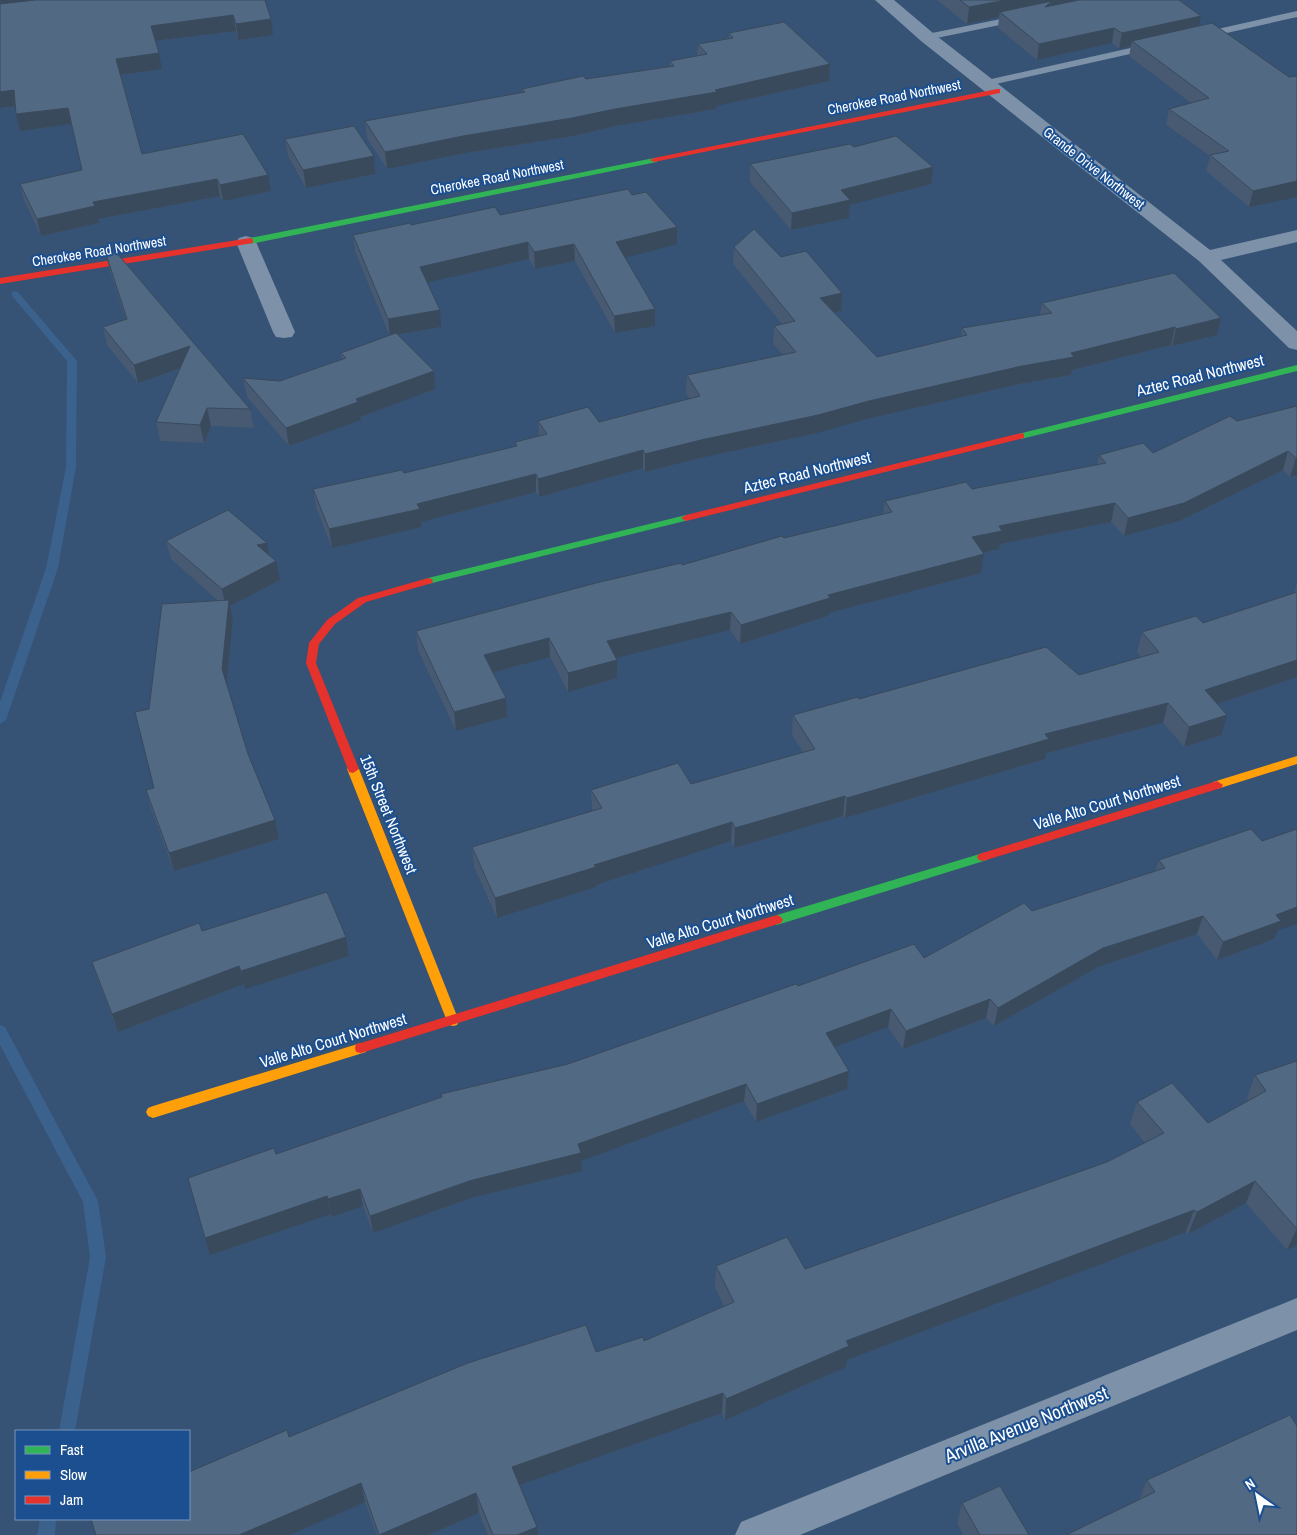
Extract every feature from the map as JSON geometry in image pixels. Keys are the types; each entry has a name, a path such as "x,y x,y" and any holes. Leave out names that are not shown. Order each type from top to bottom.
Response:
{"street":[{"name":"Grande Drive Northwest","path":"884,0 1206,257 1297,343"},
{"name":"Cherokee Road Northwest","path":"0,282 246,242 992,87"},
{"path":"1206,257 1297,236"},
{"path":"246,242 284,332"},
{"name":"Aztec Road Northwest","path":"331,622 362,600 420,583 1297,368"},
{"name":"15th Street Northwest","path":"331,622 314,642 311,663 453,1020"},
{"name":"Valle Alto Court Northwest","path":"153,1112 1297,760"},
{"name":"Arvilla Avenue Northwest","path":"754,1535 1297,1314"}],"lane":[{"path":"1191,38 1297,14"},
{"path":"927,36 1032,15"},
{"path":"992,87 1162,44"}],"building":[{"path":"35,0 265,0 271,19 236,24 233,15 151,26 159,53 116,59 142,154 243,134 268,175 220,185 217,179 93,202 95,206 37,219 20,184 82,170 68,108 16,114 14,90 0,92 0,4"},
{"path":"960,0 1006,0 969,7"},
{"path":"1079,0 1179,0 1201,16 1122,33 1114,28 1039,44 1000,12 1052,1 1045,7"},
{"path":"784,22 830,64 715,90 717,92 463,136 385,152 365,121 525,92 522,89 583,76 586,79 674,66 670,61 707,54 698,44 733,38 729,33"},
{"path":"1212,23 1289,77 1297,76 1297,181 1253,191 1210,155 1229,151 1169,109 1209,98 1132,41"},
{"path":"354,126 374,156 303,170 285,139"},
{"path":"896,136 933,167 841,190 850,200 792,213 750,164 850,144 854,147"},
{"path":"628,189 632,195 646,192 677,227 616,242 655,309 614,316 574,244 534,252 528,242 420,267 440,310 388,319 353,235 495,207 500,215"},
{"path":"754,229 781,257 806,251 842,293 820,298 877,357 967,335 962,328 1052,313 1042,303 1174,273 1221,318 1176,329 1175,327 1071,353 1074,357 1022,366 645,454 643,450 538,479 536,474 417,504 420,509 329,529 313,489 402,470 404,473 517,446 515,442 547,434 538,421 588,407 599,422 700,396 687,375 796,352 774,326 795,321 734,247"},
{"path":"116,252 250,409 207,408 200,425 156,422 190,346 134,365 103,327 127,319 106,254"},
{"path":"396,333 434,371 356,399 358,402 286,428 243,378 280,381 346,358 341,353"},
{"path":"1297,406 1297,458 1288,451 1184,503 1128,518 1115,503 999,526 1002,531 972,537 984,554 828,595 830,598 741,625 731,612 607,641 617,660 568,673 549,638 484,655 506,698 454,712 416,631 596,583 681,563 682,565 782,536 784,538 892,512 885,501 966,482 972,489 1106,463 1099,455 1143,443 1153,453 1230,416 1237,421"},
{"path":"228,510 267,543 257,545 276,561 222,589 166,541"},
{"path":"1297,592 1297,660 1205,690 1227,715 1189,727 1168,703 1045,734 1049,739 847,798 845,796 735,828 732,822 495,898 472,847 602,808 591,790 678,763 691,784 815,749 793,715 858,697 859,699 1046,647 1079,675 1159,652 1142,632 1196,616 1203,623"},
{"path":"229,600 222,669 248,754 275,820 169,853 146,790 154,788 135,712 149,709 162,604"},
{"path":"1251,829 1262,841 1297,829 1297,907 1276,915 1281,921 1223,942 1203,916 1103,948 998,1008 990,999 906,1031 891,1009 826,1033 849,1071 757,1104 746,1084 578,1144 581,1153 469,1181 370,1216 360,1189 328,1199 327,1196 205,1238 188,1178 274,1148 276,1154 442,1097 441,1094 568,1064 796,984 798,986 914,944 924,958 1024,903 1032,911 1165,868 1159,860"},
{"path":"327,892 346,937 241,971 239,966 112,1014 92,962 199,923 202,931"},
{"path":"1297,1061 1297,1229 1255,1181 1197,1212 1194,1210 846,1341 849,1346 726,1399 723,1393 512,1467 537,1527 517,1535 493,1535 476,1493 379,1535 361,1483 239,1535 96,1535 91,1520 190,1520 190,1472 287,1430 289,1437 468,1363 586,1325 596,1352 643,1337 644,1341 734,1302 716,1266 787,1237 805,1269 1107,1162 1164,1133 1137,1102 1172,1083 1208,1123 1266,1091 1255,1075"},
{"path":"1290,1415 1297,1426 1297,1535 1066,1535 1155,1492 1147,1480"},
{"path":"1000,1486 1029,1535 980,1535 962,1503"}],"waterway":[{"path":"0,720 52,568 71,467 72,361 15,294"},
{"path":"0,1031 90,1201 98,1257 67,1430"},
{"path":"46,1535 48,1520"}],"traffic: fast":[{"path":"250,241 654,160"},
{"path":"1021,436 1297,368"},
{"path":"428,581 686,518"},
{"path":"777,920 983,857"}],"traffic: slow":[{"path":"1217,785 1297,760"},
{"path":"353,769 453,1021"},
{"path":"153,1112 361,1048"}],"traffic: jam":[{"path":"654,160 997,91"},
{"path":"0,281 250,241"},
{"path":"686,518 1021,436"},
{"path":"353,769 311,663 314,643 331,622 362,600 428,581"},
{"path":"983,857 1217,785"},
{"path":"361,1048 777,920"}]}
